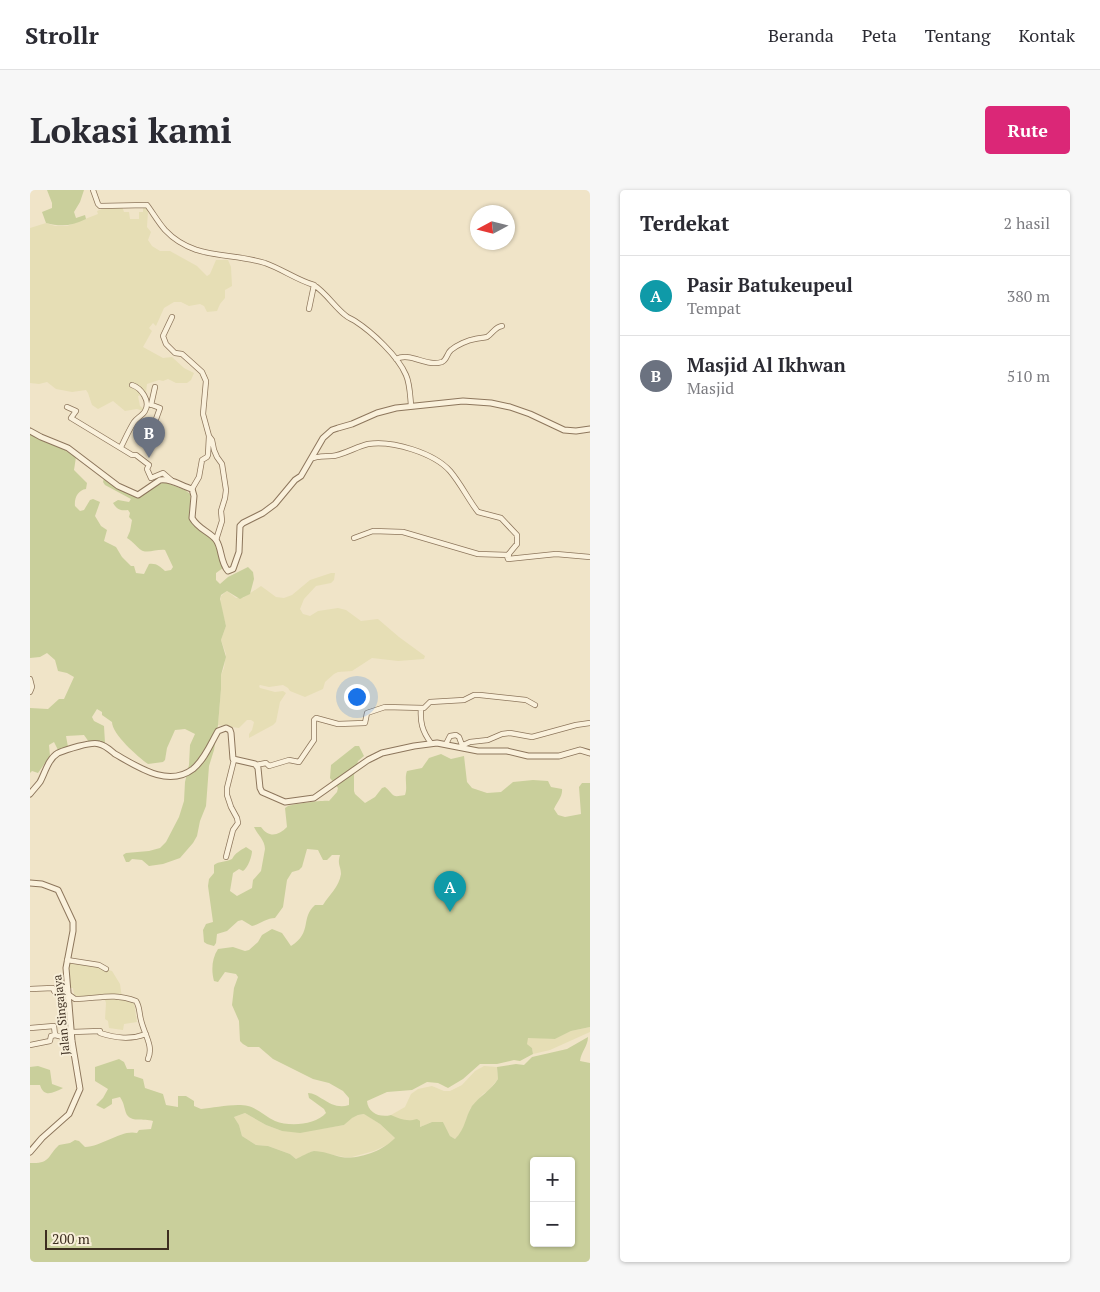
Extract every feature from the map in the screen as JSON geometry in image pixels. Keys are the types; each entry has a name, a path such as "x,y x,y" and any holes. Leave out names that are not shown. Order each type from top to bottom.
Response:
{"street":[{"path":"93,190 100,206 147,205 164,229 183,246 197,251 242,257 267,264 299,280 314,285 347,317 355,321 378,340 396,359 407,377 411,405"},
{"path":"310,309 314,285"},
{"path":"172,317 163,336 166,344 175,354 182,354 202,372 206,381 203,414 209,436 217,457 222,464 226,490 226,498 221,511 222,521 216,540"},
{"path":"396,359 405,356 429,362 442,362 450,350 473,339 487,336 502,326"},
{"path":"132,386 138,387 150,406 160,408 151,433"},
{"path":"121,447 135,421 150,406 155,387"},
{"path":"209,436 208,457 202,460 199,477 192,489 194,496 192,518 202,530 216,540 228,571 233,569 239,552 240,526 272,508 295,480 301,476 323,438 332,430 352,424 376,413 411,405 450,402 491,403 510,407 564,430 576,431 590,428"},
{"path":"67,407 76,411 71,418 95,431 102,438 121,447 132,455 136,455 149,465 147,469 151,478 163,473 170,480"},
{"path":"30,432 68,448 118,486 134,494 138,495 160,480 170,480 192,489"},
{"path":"313,458 325,455 332,456 367,445 380,444 418,451 440,462 451,472 478,512 501,518 515,533 518,537 517,544 508,559 513,560 556,554 590,557"},
{"path":"354,538 373,531 403,532 478,554 509,555"},
{"path":"30,679 32,687 30,692"},
{"path":"234,760 256,765 266,763 269,766 289,760 299,762 314,740 314,720 316,718 338,724 363,723 366,722 367,713 382,707 426,708 430,702 464,700 474,695 511,697 526,700 535,705"},
{"path":"422,708 420,721 424,733 431,743"},
{"path":"460,746 510,733 532,737 543,736 576,725 590,723"},
{"path":"30,794 39,783 54,756 60,752 98,743 158,776 170,777 194,768 203,757 218,730 226,728 231,733 231,752 234,760 227,795 231,807 238,818 226,857"},
{"path":"446,744 450,736 456,735 460,737 460,746"},
{"path":"256,765 262,792 285,802 309,800 320,796 374,756 431,743 460,746 478,751 508,751 528,756 559,756 580,750 590,753"},
{"name":"Jalan Singajaya","path":"30,882 58,890 72,917 73,931 67,960 68,991 72,1041 80,1086 74,1108 30,1152"},
{"path":"67,960 99,965 106,969"},
{"path":"30,989 53,988 54,991 68,991 75,999 101,995 136,1000 141,1022 149,1041 150,1054 148,1059"},
{"path":"30,1028 54,1026 55,1035"},
{"path":"72,1032 100,1031 100,1033 118,1038 132,1038 146,1034"},
{"path":"30,1045 50,1041 51,1036 55,1035 63,1037 64,1041 72,1041"}],"shaded area":[{"path":"122,206 124,212 129,212 130,219 139,219 139,212 143,212 143,206 146,207 148,211 147,227 151,232 148,240 152,246 160,251 170,251 197,266 207,276 210,274 216,260 228,260 231,267 232,286 225,290 225,298 217,311 207,312 204,306 200,304 189,306 181,302 174,302 164,308 156,326 153,323 149,328 152,331 143,347 163,358 172,357 184,368 194,373 191,380 187,383 176,383 168,379 147,384 146,393 138,396 140,406 144,409 143,411 137,409 125,411 113,401 98,409 92,405 86,390 72,392 56,389 47,382 39,384 30,383 30,228 46,223 55,226 67,226 98,214 97,211 102,209"},
{"path":"335,573 334,580 331,583 316,586 304,599 300,609 303,614 310,616 318,611 338,608 346,610 361,621 378,619 425,656 424,659 398,661 372,658 352,671 334,674 325,682 323,689 305,697 290,691 283,685 269,687 260,685 260,688 286,693 280,702 276,722 273,725 249,738 254,722 251,720 247,720 239,728 218,725 221,675 226,654 221,640 226,626 220,603 221,596 227,591 236,598 243,598 261,586 276,597 284,598 292,595 310,580"},
{"path":"68,962 87,964 112,971 120,984 122,998 134,1002 137,1022 124,1024 123,1030 109,1028 108,1021 105,1019 106,1003 103,994 79,997 74,995 73,988 70,988"},
{"path":"590,1027 590,1032 550,1050 533,1054 532,1048 527,1044 527,1037 555,1039 571,1031"},
{"path":"484,1066 497,1067 498,1079 470,1109 463,1130 455,1139 450,1136 443,1122 432,1122 420,1127 412,1121 400,1120 391,1115 405,1107 411,1094 418,1089 432,1086 444,1091 450,1091 462,1085 475,1071"},
{"path":"245,1113 266,1125 282,1131 320,1129 344,1125 351,1118 365,1114 380,1124 395,1138 391,1143 374,1151 352,1157 313,1151 296,1159 290,1154 268,1146 256,1145 242,1136 239,1125 234,1117"}],"green space":[{"path":"47,190 84,190 74,212 76,218 85,215 86,219 66,225 46,223 42,212 52,208"},
{"path":"30,433 76,457 74,470 87,483 86,489 77,495 75,506 80,511 84,510 90,500 93,499 100,502 95,516 101,526 107,530 104,541 116,547 122,557 131,566 134,566 136,573 144,574 149,564 156,565 165,571 171,570 173,567 165,550 143,551 127,538 132,520 129,517 130,513 128,510 118,509 113,503 118,500 129,502 131,499 105,485 103,482 104,478 136,496 164,482 185,490 190,494 189,515 191,521 212,539 215,544 223,568 216,573 216,580 220,584 228,577 248,567 253,572 254,579 250,594 240,599 227,591 221,595 220,599 226,626 221,640 226,657 221,675 218,725 209,766 206,806 197,836 180,858 163,864 149,866 142,860 132,859 126,862 123,855 160,848 166,842 179,817 184,801 190,745 195,734 185,729 175,730 167,748 165,760 148,764 126,745 116,733 112,722 97,709 92,717 94,721 104,726 105,743 89,742 84,735 66,736 68,747 58,750 54,742 49,745 50,756 38,773 32,771 30,773 30,708 48,709 59,699 64,699 74,677 58,671 55,660 47,653 40,657 30,658"},
{"path":"355,746 359,746 364,756 358,761 354,775 354,791 365,803 375,797 385,787 395,796 405,795 407,771 422,768 429,758 441,754 451,759 464,756 467,782 472,788 487,793 501,792 513,782 548,781 551,787 562,789 561,797 554,809 558,815 565,817 581,814 579,787 582,783 590,783 590,1027 571,1031 555,1039 528,1038 527,1044 532,1048 533,1054 520,1061 480,1064 463,1079 448,1088 438,1083 427,1082 412,1090 387,1092 367,1101 370,1109 375,1114 391,1115 407,1120 417,1119 420,1121 420,1127 432,1122 443,1122 450,1136 455,1139 461,1131 472,1106 498,1079 497,1067 516,1064 524,1065 532,1057 567,1049 588,1037 580,1061 590,1063 590,1262 30,1262 30,1163 45,1161 59,1145 75,1140 85,1147 92,1146 125,1133 137,1133 139,1130 151,1129 153,1121 134,1119 128,1116 120,1097 112,1099 112,1104 104,1109 96,1105 108,1089 95,1081 95,1067 119,1059 124,1062 127,1069 134,1069 134,1076 143,1079 145,1088 163,1094 166,1105 178,1107 178,1096 186,1096 194,1101 194,1106 201,1109 243,1105 255,1109 281,1123 302,1124 316,1120 326,1113 324,1109 309,1098 308,1093 337,1106 349,1105 349,1098 343,1091 329,1083 313,1079 273,1059 259,1047 248,1047 243,1044 240,1041 239,1021 232,1005 234,988 238,977 236,974 225,972 218,982 214,981 213,973 213,960 218,949 233,947 245,951 249,950 258,942 262,935 272,929 282,933 291,946 298,941 302,936 311,910 315,905 323,905 338,883 341,874 340,855 332,855 327,860 323,860 318,850 307,849 302,867 292,872 287,880 283,907 275,918 252,926 242,920 238,921 227,931 217,934 214,946 204,942 203,930 206,924 213,922 208,886 209,879 214,873 214,865 232,859 236,853 246,847 252,851 249,862 243,871 239,869 233,873 230,891 237,896 252,888 253,880 261,871 265,849 254,827 261,827 270,834 277,834 287,827 285,808 288,806 329,801 338,788 330,778 331,765","holes":["245,1113 266,1125 282,1131 300,1133 344,1125 352,1118 364,1114 380,1124 395,1138 377,1151 362,1156 348,1158 314,1151 296,1159 290,1154 268,1146 256,1145 242,1136 239,1125 234,1117"]},
{"path":"38,1066 50,1070 52,1084 63,1088 46,1093 40,1085 30,1085 30,1067"}],"place":[{"name":"Masjid Al Ikhwan","path":"149,458"},
{"name":"Pasir Batukeupeul","path":"450,912"}]}
